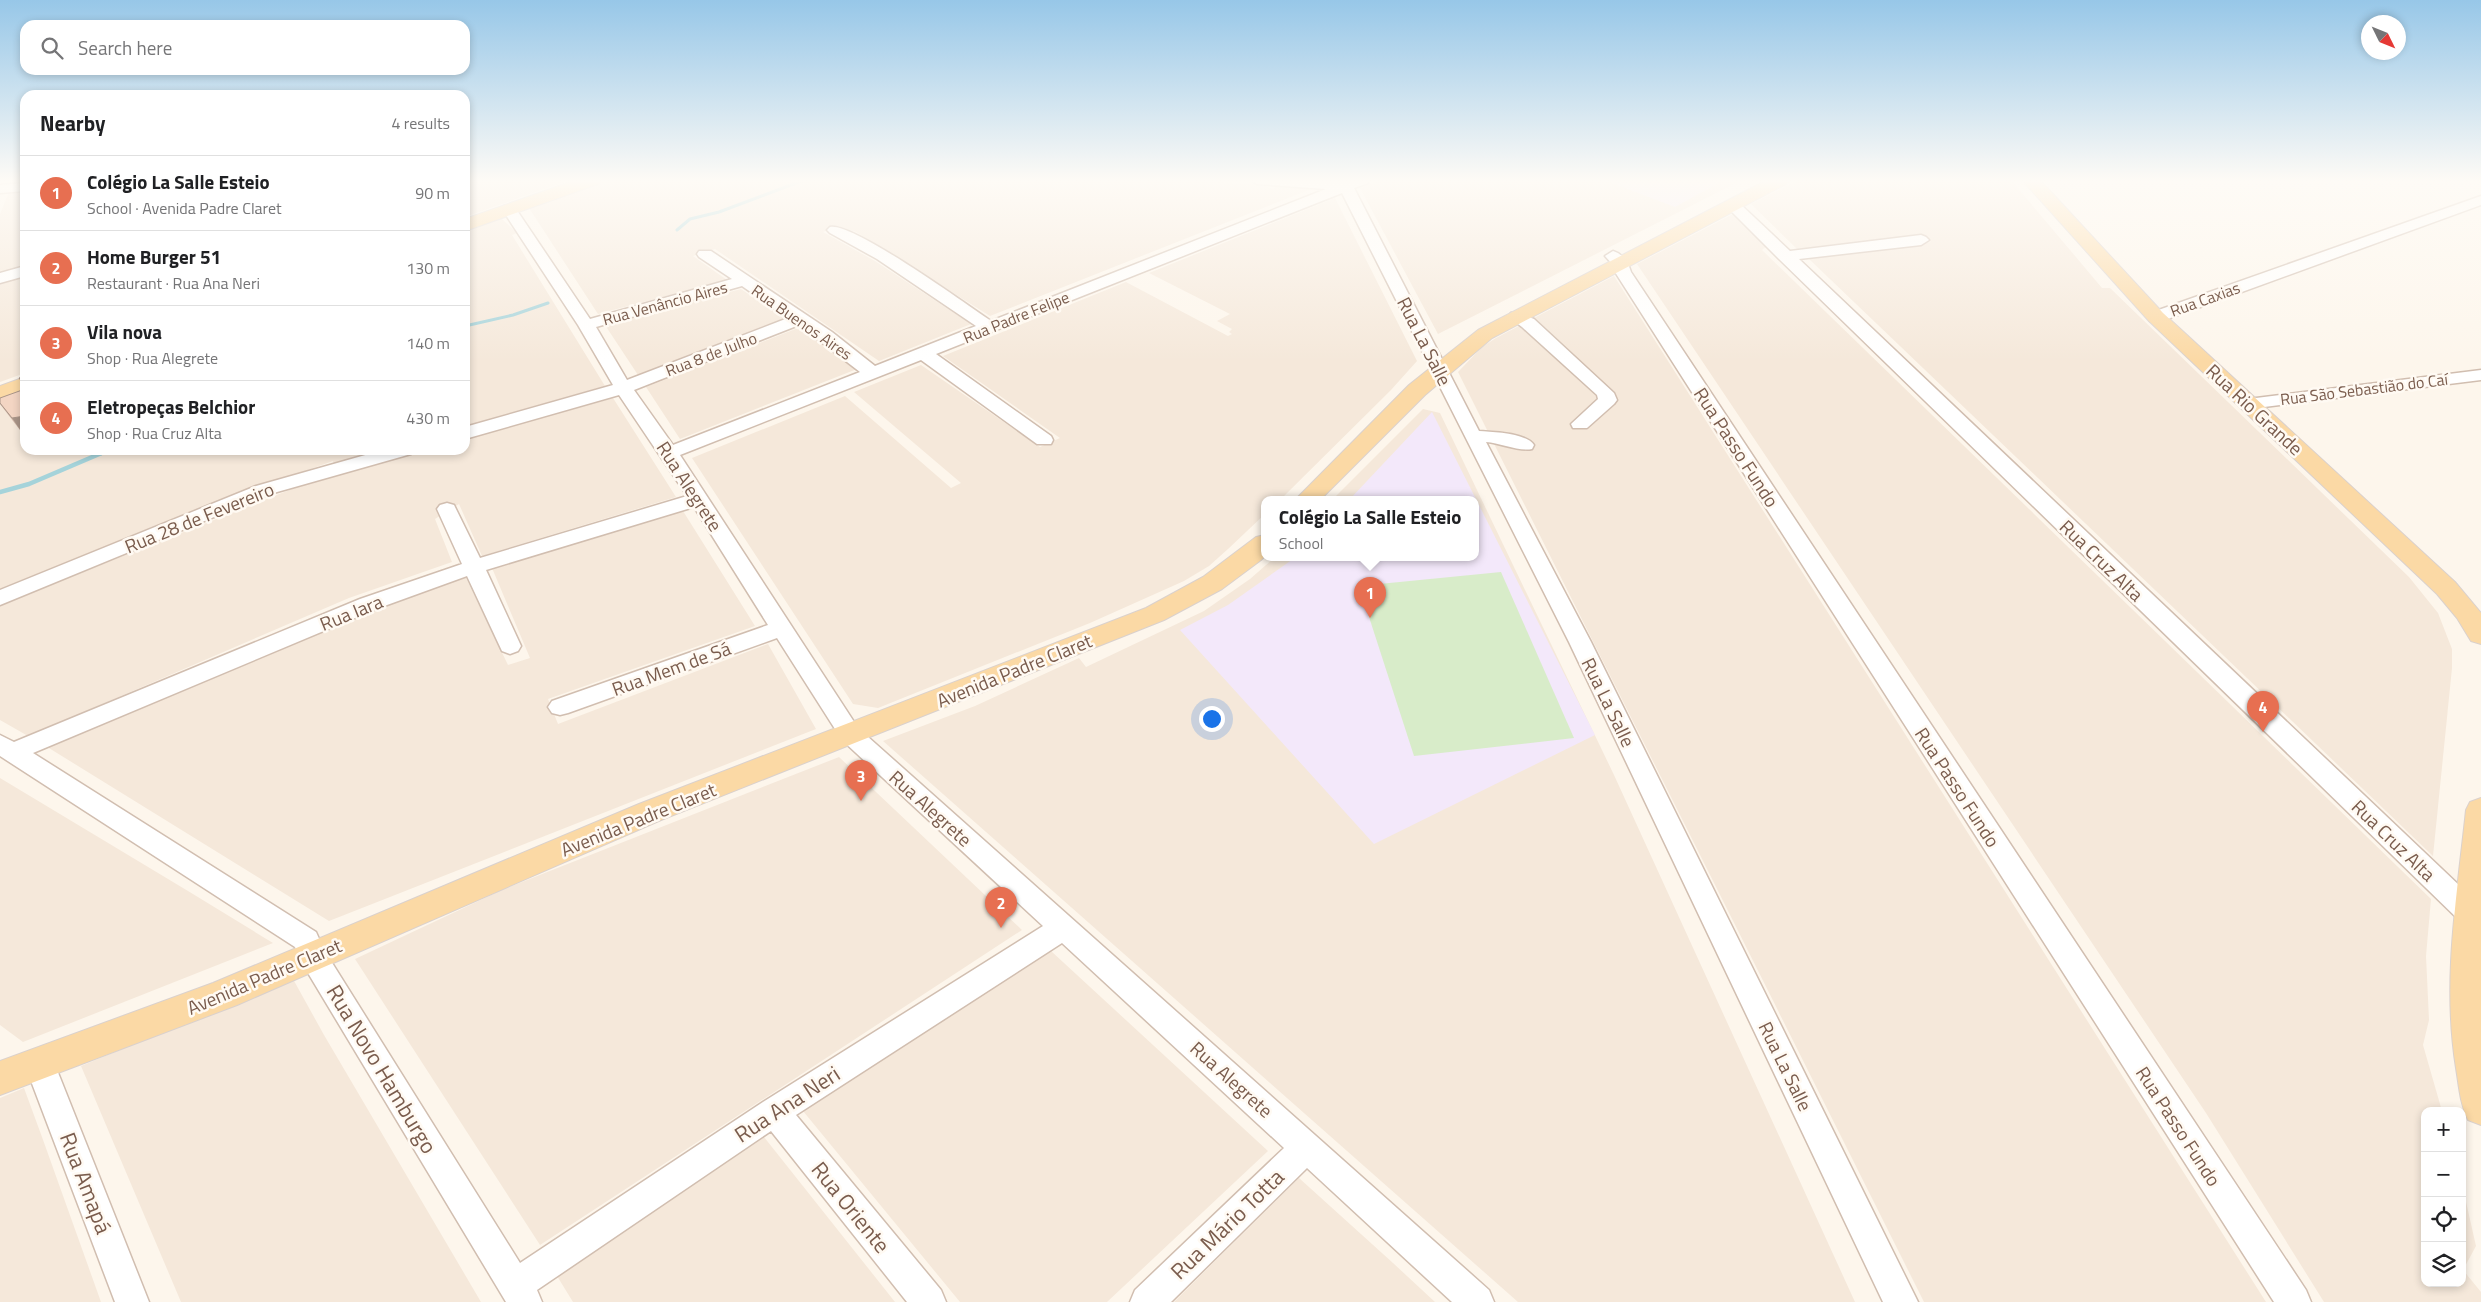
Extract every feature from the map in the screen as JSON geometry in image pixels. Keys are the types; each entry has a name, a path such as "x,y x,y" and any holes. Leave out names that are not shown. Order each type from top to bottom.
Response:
{"main road":[{"path":"1437,366 1517,317 1654,241"},
{"path":"1311,496 1417,390 1462,335 1660,241"},
{"name":"Rua Rio Grande","path":"2086,241 2156,317 2446,588 2467,612 2481,635"},
{"path":"0,393 20,386"},
{"name":"Avenida Padre Claret","path":"13,1071 225,994 312,955 650,812 1154,614 1188,598 1223,578 1261,546"},
{"path":"2481,810 2466,971 2468,1034 2481,1108"}],"street":[{"name":"Rua Alegrete","path":"530,241 586,325 623,388 669,453 850,734 1476,1302"},
{"path":"855,241 883,256 989,327"},
{"name":"Rua Padre Felipe","path":"669,453 1207,241"},
{"name":"Rua La Salle","path":"1374,241 1580,642 1901,1302"},
{"name":"Rua Cruz Alta","path":"1769,241 2471,914"},
{"path":"1785,256 1914,241"},
{"name":"Rua Caxias","path":"2156,317 2368,241"},
{"name":"Rua Buenos Aires","path":"705,254 800,319 873,373"},
{"name":"Rua Passo Fundo","path":"1620,260 2294,1302"},
{"path":"0,278 20,272"},
{"name":"Rua Venâncio Aires","path":"586,325 744,281"},
{"path":"1517,317 1528,323 1605,393 1608,400 1604,405 1580,424"},
{"name":"Rua 8 de Julho","path":"623,388 800,319"},
{"path":"924,354 1044,440"},
{"name":"Rua São Sebastião do Caí","path":"2248,404 2481,375"},
{"path":"470,432 623,388"},
{"path":"1476,440 1522,448"},
{"name":"Rua 28 de Fevereiro","path":"0,598 263,490 386,455"},
{"name":"Rua Iara","path":"7,748 368,604 473,567 698,499"},
{"path":"447,510 510,646"},
{"name":"Rua Mem de Sá","path":"560,708 782,628"},
{"name":"Rua Novo Hamburgo","path":"7,748 306,940 312,955 519,1294"},
{"name":"Rua Ana Neri","path":"519,1294 774,1112 1064,927"},
{"name":"Rua Amapá","path":"13,1071 132,1302"},
{"name":"Rua Oriente","path":"774,1112 929,1302"},
{"name":"Rua Mário Totta","path":"1147,1302 1307,1147"}],"shaded area":[{"path":"0,241 20,241 20,268 0,274"},
{"path":"470,241 516,241 605,386 470,425"},
{"path":"550,241 839,241 875,261 971,324 879,361 715,249 693,256 727,280 598,314"},
{"path":"870,241 1180,241 990,316"},
{"path":"1229,241 1357,241 1417,361 1391,390 1284,496 1261,496 1261,518 1209,566 1184,581 1090,623 878,708 853,704 692,458 845,396 951,488 961,483 854,392 921,365 1040,447 1060,438 943,356 1126,282 1228,336 1232,334 1229,332 1232,329 1217,321 1230,314 1149,273"},
{"path":"1388,241 1622,241 1438,334"},
{"path":"1682,241 1761,241 1767,246 1762,250 2431,899 2426,956 2429,1020 2423,1045 2441,1107 2421,1107 2421,1287 2466,1287 2466,1274 2481,1292 2481,1302 2324,1302 2206,1113 1637,264"},
{"path":"1789,241 1871,241 1797,249"},
{"path":"1930,241 2062,241 2102,288 2110,288 2409,577 2438,613 2452,649 2452,668 2433,856 1808,258 1931,242"},
{"path":"1614,276 2266,1302 1924,1302 1458,372 1482,347 1496,338"},
{"path":"20,277 20,375 0,382 0,283"},
{"path":"741,289 785,319 638,375 605,325"},
{"path":"798,328 857,369 680,439 646,387"},
{"path":"20,393 20,455 365,455 334,464 333,461 277,481 0,590 0,400"},
{"path":"613,398 676,497 482,556 459,504 435,519 452,562 349,598 28,736 0,720 0,605 302,485 409,455 470,455 470,438"},
{"path":"1423,409 1440,413 1614,775 1855,1302 1518,1302 883,741 975,706 1079,658 1086,667 1204,611 1250,579 1270,561 1479,561 1479,496 1336,496"},
{"path":"1432,412 1474,496 1353,496"},
{"path":"1479,505 1595,735 1374,844 1180,630 1228,605 1290,561 1479,561"},
{"path":"683,511 755,626 548,699 558,724 768,644 816,729 329,921 44,745 373,610 465,576 508,665 530,658 492,568"},
{"path":"839,757 1022,930 540,1245 355,959 504,889"},
{"path":"0,778 273,943 23,1042 0,1025"},
{"path":"1051,951 1268,1151 1107,1302 960,1302 803,1111"},
{"path":"293,979 481,1302 181,1302 81,1066"},
{"path":"24,1088 101,1302 0,1302 0,1098"},
{"path":"764,1137 895,1302 573,1302 557,1276"},
{"path":"1299,1178 1393,1263 1435,1302 1174,1302"},
{"path":"2466,1202 2476,1246 2466,1264"}],"green space":[{"path":"1501,572 1574,738 1414,756 1359,586"}],"building":[{"path":"20,391 20,417 12,418 0,403 0,398"}],"waterway":[{"path":"470,325 513,315 548,303"},
{"path":"0,492 29,484 97,455"}],"place":[{"name":"Colégio La Salle Esteio","path":"1370,618"},
{"name":"Eletropeças Belchior","path":"2263,732"},
{"name":"Vila nova","path":"861,801"},
{"name":"Home Burger 51","path":"1001,928"}]}
